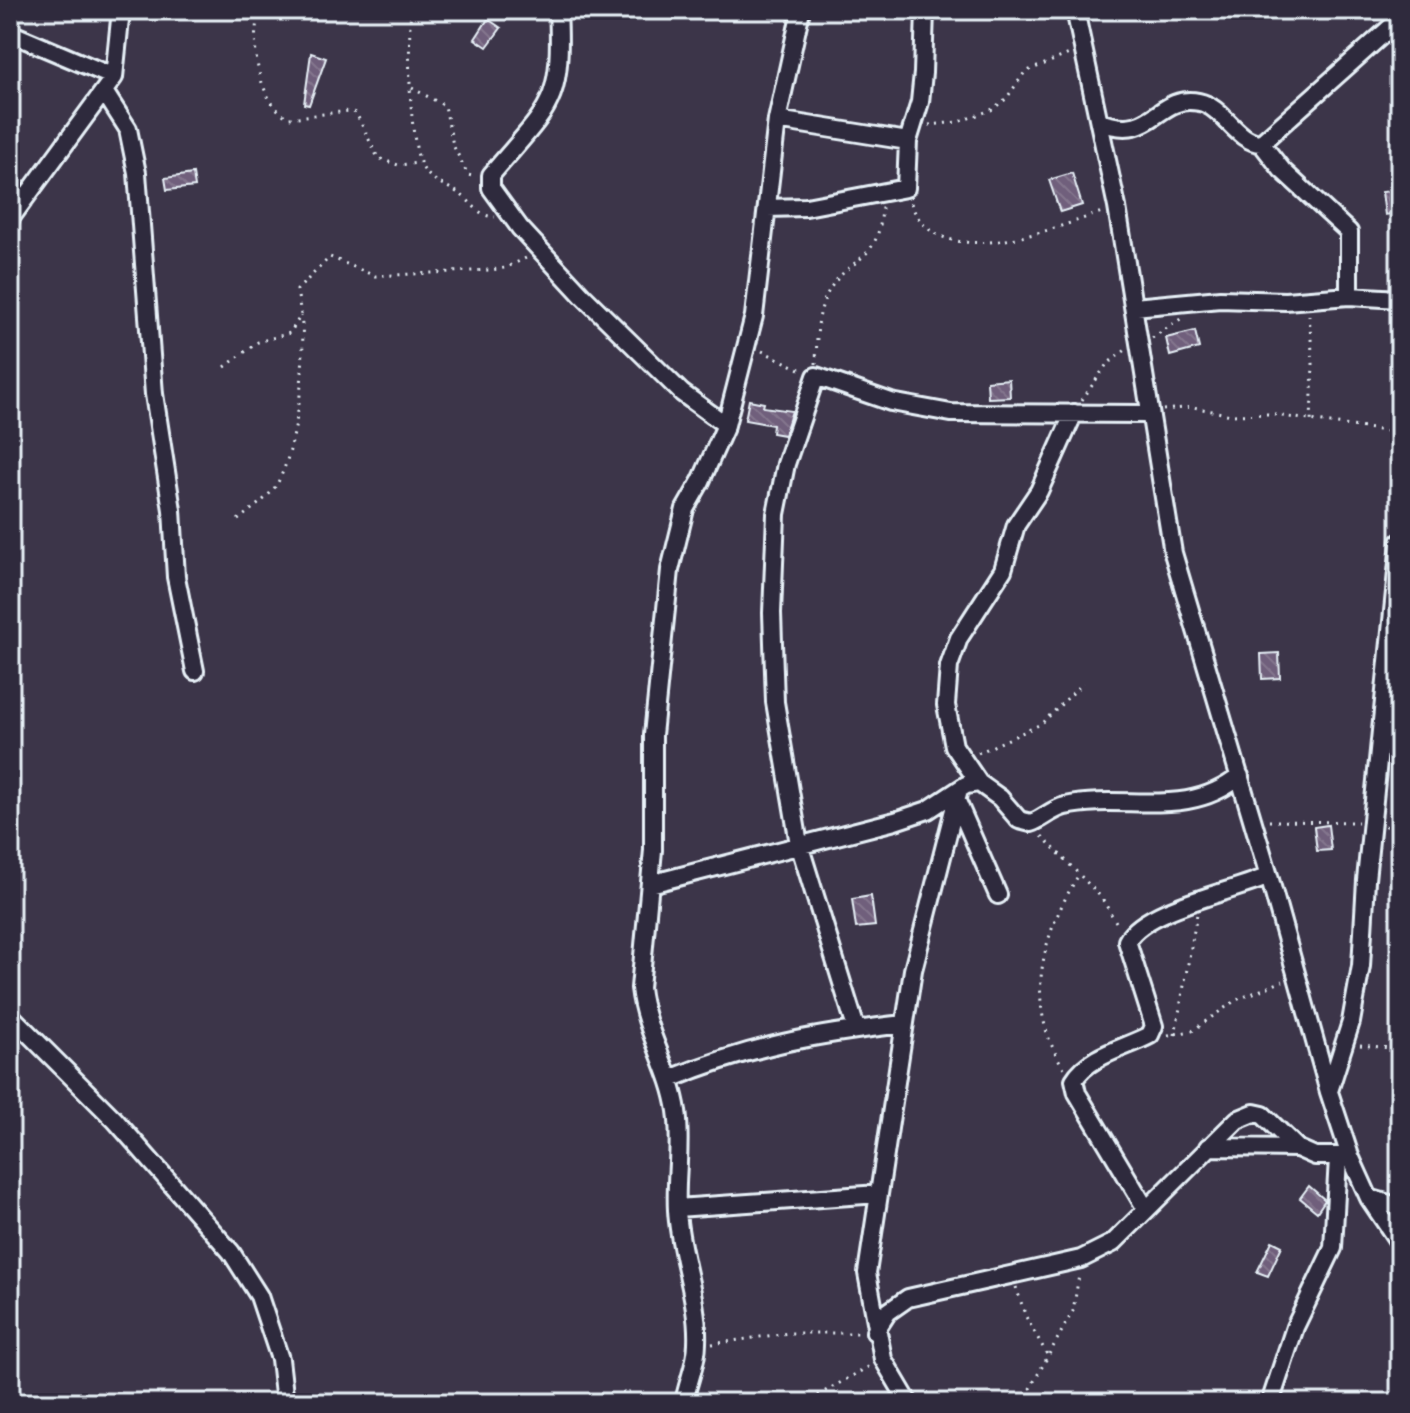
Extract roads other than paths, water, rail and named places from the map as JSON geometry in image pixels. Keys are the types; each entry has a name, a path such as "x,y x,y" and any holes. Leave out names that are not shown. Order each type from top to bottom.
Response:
{"street":[{"path":"10,219 114,77 121,10"},
{"path":"558,10 558,75 553,98 528,136 491,175 491,188 510,215 583,296 682,393 726,425"},
{"path":"684,1403 697,1346 697,1323 677,1208 681,1148 670,1079 653,1037 640,988 650,884 653,735 670,570 685,509 726,425 754,316 777,120 801,10"},
{"path":"767,208 806,207 906,188 910,133 923,73 925,10"},
{"path":"1075,10 1117,207 1148,414 1173,553 1253,819 1329,1092 1344,1157 1400,1244"},
{"path":"1261,143 1400,19"},
{"path":"10,33 114,77"},
{"path":"105,93 128,129 137,173 154,394 172,510 176,577 195,671"},
{"path":"1100,122 1125,130 1135,128 1172,106 1202,103 1247,139 1261,143 1282,170 1349,232 1349,296"},
{"path":"777,120 910,133"},
{"path":"1134,307 1203,300 1307,300 1349,296 1400,299"},
{"path":"856,1028 799,844 775,702 774,548 786,464 816,376 919,409 951,413 1148,414"},
{"path":"1074,413 1039,491 1016,525 1003,570 959,638 949,666 946,705 960,760 979,783 1000,798 1019,820 1040,820 1062,807 1140,805 1193,799 1226,787 1240,776"},
{"path":"1329,1092 1345,1042 1361,966 1400,542"},
{"path":"650,884 928,810 979,783"},
{"path":"957,795 998,895"},
{"path":"909,1403 883,1359 875,1332 867,1273 913,970 957,795"},
{"path":"1146,1209 1077,1093 1074,1080 1079,1070 1150,1035 1153,1017 1127,941 1142,924 1269,876"},
{"path":"10,1015 115,1120 231,1252 259,1296 280,1359 285,1403"},
{"path":"670,1079 772,1043 856,1028 904,1024"},
{"path":"875,1332 888,1312 908,1298 927,1291 1081,1259 1113,1243 1237,1120 1254,1113 1263,1115 1297,1148 1315,1156 1344,1157"},
{"path":"1208,1147 1297,1148"},
{"path":"1270,1403 1295,1327 1333,1248 1344,1157"},
{"path":"677,1208 879,1194"},
{"path":"1369,1198 1400,1207"}]}
